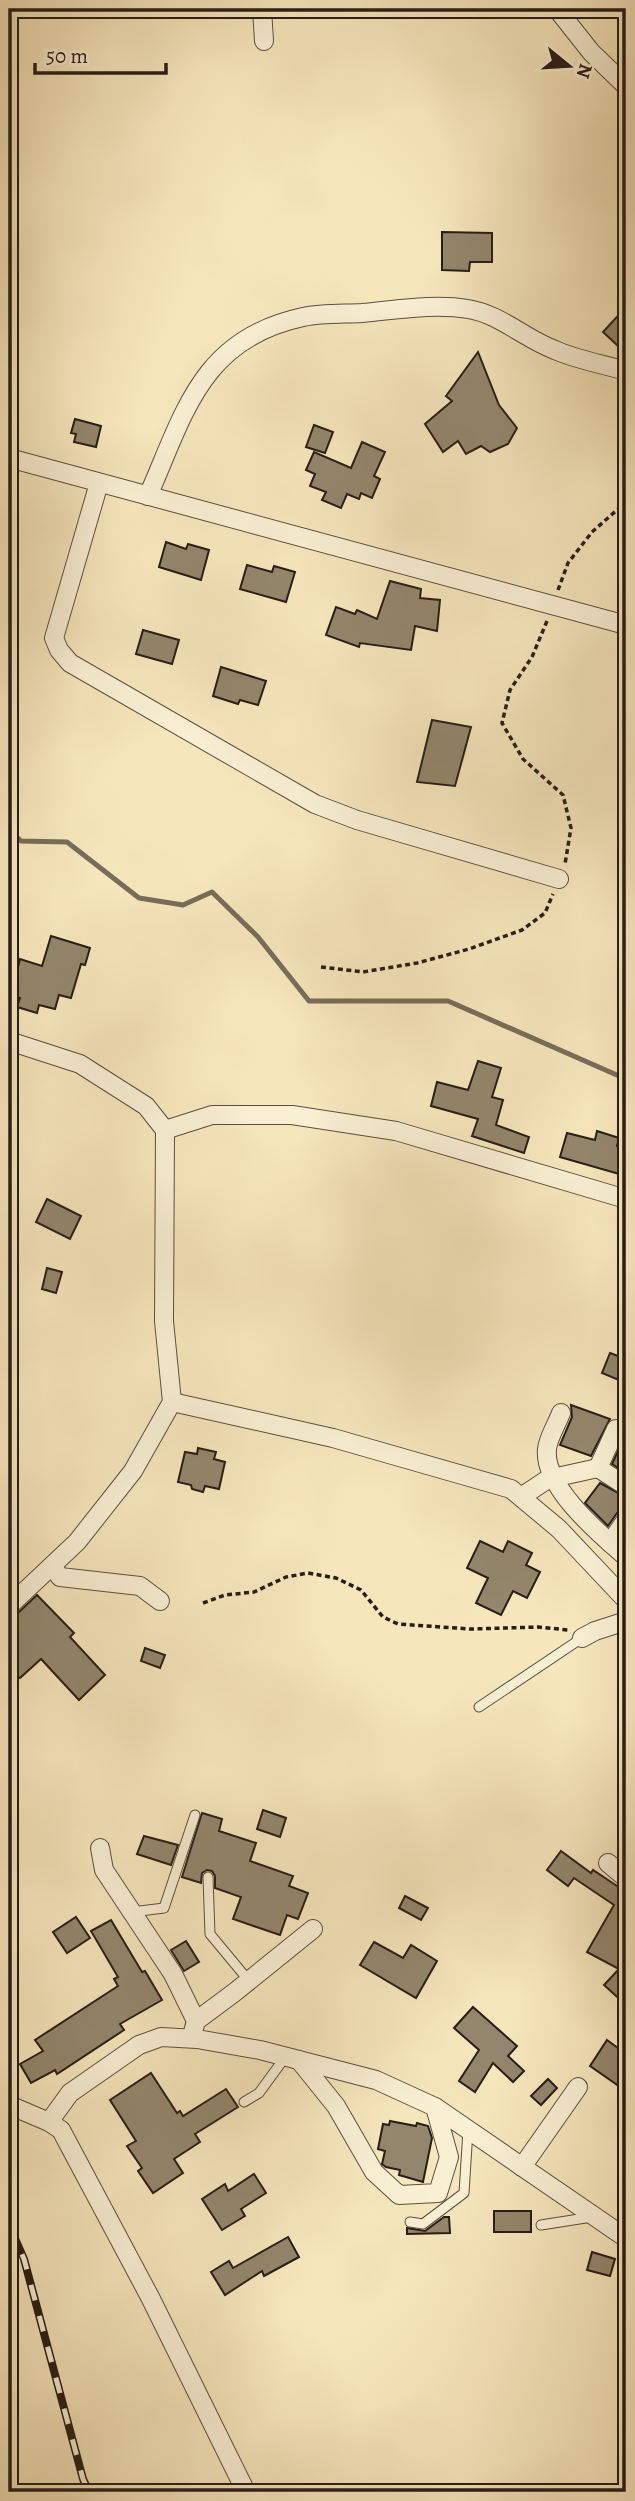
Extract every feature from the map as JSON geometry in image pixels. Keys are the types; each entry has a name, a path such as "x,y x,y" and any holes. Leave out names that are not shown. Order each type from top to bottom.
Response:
{"street":[{"path":"262,9 264,41"},
{"path":"557,9 591,52 626,86"},
{"path":"148,496 195,390 213,366 233,348 265,329 304,317 442,307 468,309 485,314 555,351 626,371"},
{"path":"9,458 626,625"},
{"path":"99,482 54,638 59,650 70,663 315,804 357,820 559,879"},
{"path":"9,1041 80,1064 146,1106 165,1130 164,1321 172,1402 133,1471 77,1542 9,1606"},
{"path":"165,1130 212,1115 292,1115 396,1131 626,1199"},
{"path":"172,1402 332,1438 511,1489 559,1530 626,1600"},
{"path":"561,1413 547,1449 551,1478 594,1529 626,1558"},
{"path":"598,1468 616,1429"},
{"path":"521,1497 551,1478 598,1468 626,1486"},
{"path":"610,1543 626,1520"},
{"path":"52,1566 60,1577 140,1586 160,1601"},
{"path":"582,1637 626,1622"},
{"path":"100,1848 104,1870 173,1974 196,2021 192,2039"},
{"path":"608,1863 626,1878"},
{"path":"196,2021 313,1929"},
{"path":"49,2122 70,2093 139,2045 161,2037 192,2039 293,2058 376,2080 435,2107 626,2238"},
{"path":"293,2058 336,2106 374,2172 399,2195 438,2193 449,2157 435,2107"},
{"path":"522,2167 578,2087"},
{"path":"9,2105 61,2130 151,2299 246,2492"}],"lane":[{"path":"479,1707 582,1637"},
{"path":"132,1912 164,1908 195,1815"},
{"path":"208,1877 210,1934 249,1981"},
{"path":"244,2102 258,2093 293,2058"},
{"path":"410,2222 423,2224 464,2193 468,2130"},
{"path":"541,2225 594,2217"}],"path":[{"path":"321,967 363,972 417,963 469,949 522,930 545,913 567,857 571,828 563,795 523,759 502,723 510,690 532,657 568,563 592,532 626,502"},
{"path":"203,1603 225,1595 254,1592 286,1577 308,1573 335,1578 360,1590 383,1617 398,1624 470,1629 552,1628 566,1629 582,1637"}],"building":[{"path":"442,232 492,233 492,262 470,262 469,271 442,270"},
{"path":"626,307 626,335 617,345 603,332"},
{"path":"478,352 499,405 517,428 508,444 490,452 481,446 466,454 458,441 443,452 425,424 452,401 446,396"},
{"path":"75,419 101,426 96,447 74,442 76,434 71,433"},
{"path":"314,425 333,432 325,453 306,447"},
{"path":"362,442 385,452 374,476 380,479 372,498 361,493 359,499 347,494 341,508 322,500 326,492 310,486 315,474 306,470 314,452 351,468"},
{"path":"166,542 186,549 188,544 209,550 201,580 159,567"},
{"path":"247,565 272,572 274,566 295,572 286,602 240,589"},
{"path":"390,581 421,589 420,598 440,600 437,631 415,626 411,650 360,643 359,647 326,635 336,607 355,614 357,610 377,619"},
{"path":"143,630 179,640 172,664 136,654"},
{"path":"221,667 266,681 258,705 240,700 238,704 213,696"},
{"path":"432,720 471,727 455,786 417,782"},
{"path":"51,936 90,948 85,965 81,964 71,998 59,995 55,1009 39,1005 37,1013 17,1007 20,998 9,995 9,965 18,967 20,959 42,966"},
{"path":"478,1061 501,1068 492,1097 503,1100 496,1125 529,1137 524,1153 472,1136 478,1119 431,1106 437,1082 468,1090"},
{"path":"597,1131 619,1138 617,1146 626,1149 626,1176 560,1157 567,1133 595,1140"},
{"path":"47,1199 81,1216 70,1239 36,1222"},
{"path":"47,1268 62,1272 56,1293 42,1289"},
{"path":"610,1353 626,1359 626,1383 602,1373"},
{"path":"571,1405 610,1419 591,1456 560,1445 572,1417"},
{"path":"626,1434 626,1473 612,1464"},
{"path":"198,1448 216,1452 214,1459 225,1462 219,1489 205,1486 203,1492 178,1482 185,1452 197,1454"},
{"path":"600,1483 626,1497 626,1509 617,1513 608,1526 585,1503"},
{"path":"480,1541 503,1552 508,1541 532,1553 526,1565 540,1572 527,1598 513,1591 501,1615 476,1603 488,1578 467,1568"},
{"path":"37,1595 74,1633 70,1637 105,1675 79,1700 41,1659 9,1685 9,1617 17,1614"},
{"path":"145,1648 165,1655 160,1668 141,1661"},
{"path":"263,1810 286,1818 280,1837 257,1829"},
{"path":"202,1813 222,1819 219,1831 256,1843 250,1861 293,1876 289,1886 308,1893 298,1919 287,1915 280,1935 233,1919 241,1897 215,1888 212,1871 202,1873 201,1883 182,1877"},
{"path":"144,1836 178,1845 171,1865 137,1854"},
{"path":"561,1851 591,1873 593,1870 623,1890 626,1889 626,2005 604,1985 619,1969 587,1952 614,1905 574,1878 568,1886 547,1870"},
{"path":"405,1896 428,1908 421,1920 399,1908"},
{"path":"76,1917 90,1938 67,1953 53,1932"},
{"path":"111,1920 162,2000 120,2024 124,2030 57,2074 55,2070 31,2083 20,2064 43,2051 35,2040 118,1986 114,1979 118,1977 91,1931"},
{"path":"186,1941 199,1962 184,1971 171,1950"},
{"path":"374,1942 403,1958 411,1945 437,1961 416,1998 360,1965"},
{"path":"473,2007 517,2046 508,2056 524,2071 513,2082 493,2063 475,2092 459,2081 479,2050 454,2028"},
{"path":"607,2040 626,2054 626,2091 590,2066"},
{"path":"151,2073 177,2113 180,2111 183,2116 226,2089 238,2107 195,2134 200,2142 174,2159 183,2173 153,2193 138,2171 142,2168 127,2146 136,2141 110,2100"},
{"path":"548,2079 557,2088 541,2105 531,2096"},
{"path":"390,2121 428,2126 432,2138 423,2182 399,2175 400,2170 382,2164 385,2151 378,2149 383,2124 389,2125"},
{"path":"254,2174 266,2193 241,2209 245,2216 222,2230 202,2199 225,2184 228,2191"},
{"path":"494,2211 531,2211 531,2232 494,2232"},
{"path":"444,2217 449,2217 450,2233 407,2234 407,2228 425,2231"},
{"path":"288,2237 299,2257 264,2276 262,2271 225,2295 211,2272 229,2261 233,2268"},
{"path":"592,2252 615,2259 610,2276 587,2270"}],"waterway":[{"path":"9,830 21,841 67,842 139,898 183,905 212,892 258,937 309,1001 448,1001 626,1079"}],"railway":[{"path":"9,2225 24,2259 83,2479 89,2492"}]}
